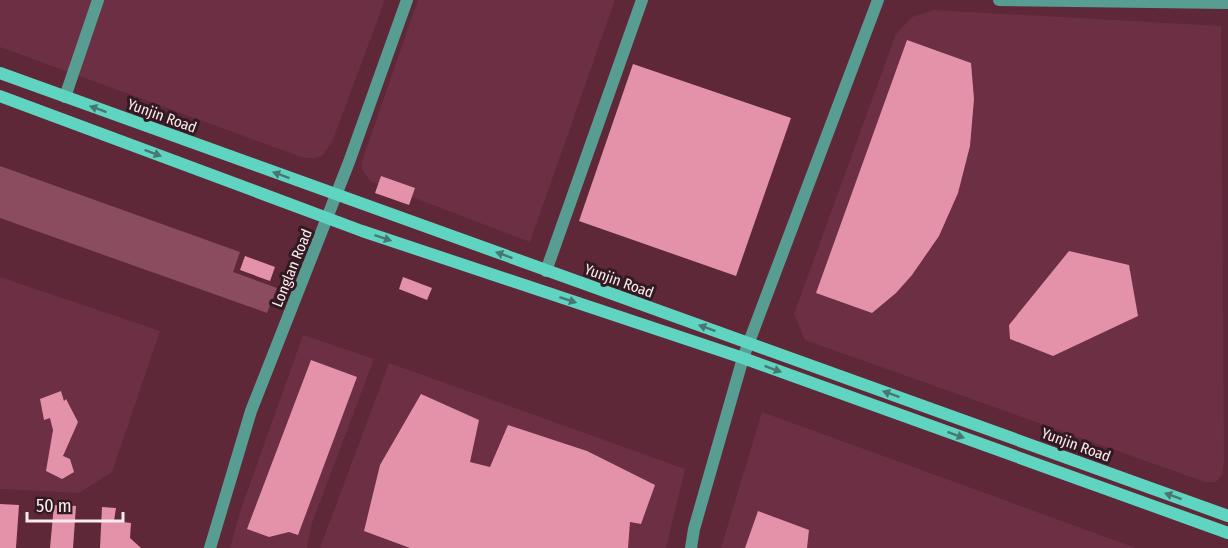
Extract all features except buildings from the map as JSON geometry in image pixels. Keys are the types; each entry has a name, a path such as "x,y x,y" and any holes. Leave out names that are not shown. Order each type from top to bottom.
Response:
{"main road":[{"name":"Yunjin Road","path":"0,73 1228,516"},
{"name":"Yunjin Road","path":"0,96 328,219 743,358 1228,533"}],"street":[{"path":"65,97 98,0"},
{"name":"Longlan Road","path":"210,548 251,411 328,219 407,0"},
{"path":"546,271 642,0"},
{"path":"692,548 694,529 743,358 878,0"},
{"path":"999,0 1228,3"}],"shaded area":[{"path":"0,0 385,0 332,142 322,156 304,158 0,47"},
{"path":"418,0 615,0 530,242 370,181 362,169 361,164"},
{"path":"934,10 1221,26 1224,461 1222,475 1216,482 1205,482 805,340 794,314 896,34 912,17"},
{"path":"0,166 240,252 233,272 277,288 267,313 0,218"},
{"path":"0,277 160,331 112,472 79,493 0,489"},
{"path":"303,335 374,359 312,523 307,548 230,548 240,512"},
{"path":"389,363 685,469 666,548 320,548"},
{"path":"762,412 1136,548 721,548"}]}
